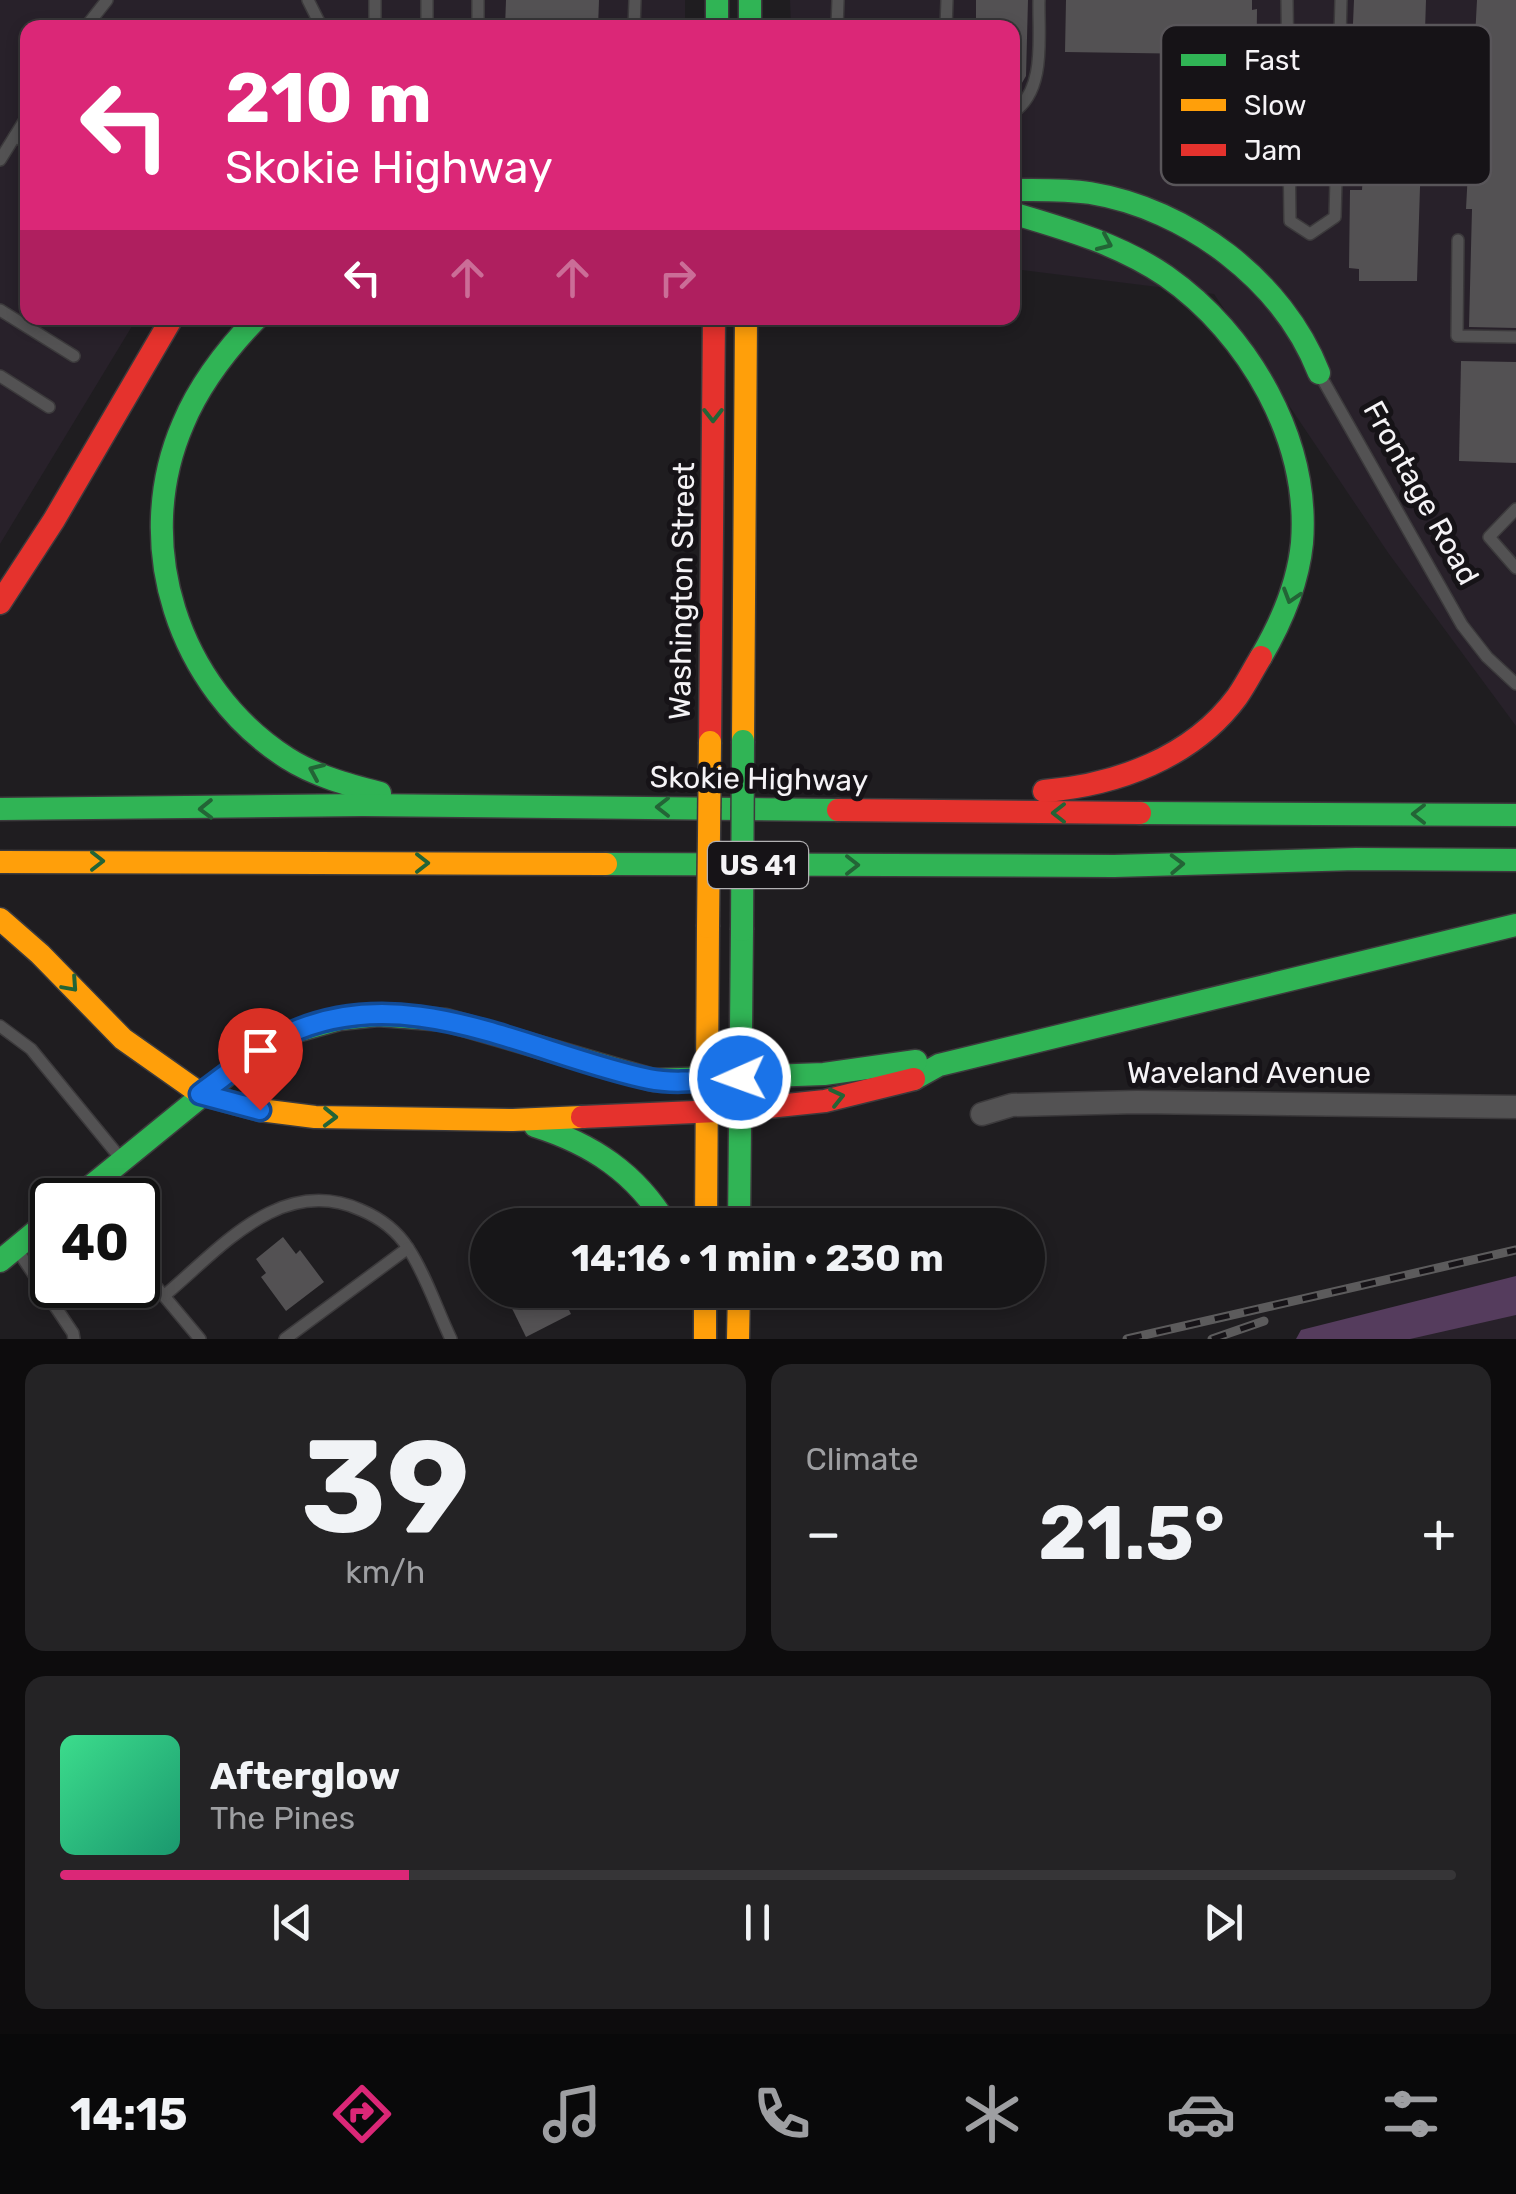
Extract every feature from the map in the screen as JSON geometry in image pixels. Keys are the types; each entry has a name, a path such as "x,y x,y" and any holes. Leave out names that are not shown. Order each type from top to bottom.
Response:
{"main road":[{"name":"Frontage Road","path":"1020,190 1092,193 1136,205 1178,224 1249,272 1304,336 1319,372"},
{"name":"Frontage Road","path":"1020,211 1069,209 1114,219 1186,246 1235,280 1319,372"},
{"path":"761,808 1068,790 1098,786 1134,774 1196,737 1225,712 1255,675 1280,628 1297,573 1302,535 1300,482 1280,408 1252,358 1216,318 1141,261 1102,241 1020,213"},
{"path":"0,604 168,325"},
{"path":"251,325 221,358 198,394 176,443 163,492 160,548 182,639 217,696 250,731 288,759 344,783 396,797 478,806"},
{"name":"Washington Street","path":"706,1208 714,325"},
{"name":"Washington Street","path":"740,1208 746,325"},
{"name":"Skokie Highway","path":"0,809 478,806 1516,815"},
{"name":"US 41","path":"0,862 1114,866 1356,859 1516,860"},
{"path":"0,919 49,960 134,1048 200,1094 260,1110 316,1117 513,1120 740,1110 824,1100 914,1079 939,1065 1516,925"},
{"path":"107,1178 122,1160 258,1050 293,1032 340,1020 378,1015 446,1020 653,1080 824,1074 914,1061 939,1065"},
{"path":"513,1120 588,1145 645,1188 657,1208"},
{"path":"8,1255 30,1236"},
{"path":"696,1308 705,1338"},
{"path":"705,1338 706,1308"},
{"path":"738,1339 739,1308"}],"street":[{"name":"Waveland Avenue","path":"982,1114 1012,1105 1137,1102 1516,1107"}],"lane":[{"path":"1020,108 1036,83 1039,0"},
{"path":"1287,0 1287,25"},
{"path":"1339,25 1340,0"},
{"path":"0,160 20,128"},
{"path":"15,136 20,139"},
{"path":"1290,185 1290,221 1310,234 1334,218 1335,185"},
{"path":"1458,240 1457,336 1516,337"},
{"path":"24,325 74,356"},
{"name":"Frontage Road","path":"1319,372 1462,625 1516,684"},
{"path":"0,376 49,407"},
{"path":"1516,510 1488,537 1516,568"},
{"path":"0,1026 31,1050 122,1160"},
{"path":"164,1296 256,1218 300,1200 340,1200 380,1218 408,1248 451,1339"},
{"path":"285,1339 408,1248"},
{"path":"8,1255 73,1332 74,1339"},
{"path":"160,1291 200,1339"}],"shaded area":[{"path":"0,0 685,0 685,20 20,20 20,325 133,325 0,544"},
{"path":"790,0 1516,0 1516,726 1389,554 1214,294 1020,270 1020,20 791,20"},
{"path":"1516,1276 1516,1315 1410,1339 1296,1339 1301,1330"},
{"path":"1516,1313 1516,1339 1384,1339"}],"building":[{"path":"506,0 599,0 598,20 505,20"},
{"path":"976,0 1028,0 1026,76 1020,86 1020,20 976,20"},
{"path":"1066,0 1252,0 1252,10 1257,9 1257,25 1161,25 1161,53 1065,52"},
{"path":"1354,0 1426,0 1425,25 1353,25"},
{"path":"1477,0 1516,0 1516,328 1469,327 1472,209 1466,209 1467,185 1491,185 1491,25 1476,25"},
{"path":"1362,185 1420,185 1417,281 1359,281 1359,269 1349,268 1350,190 1362,190"},
{"path":"1461,361 1516,362 1516,463 1459,461"},
{"path":"283,1237 296,1254 300,1250 324,1282 286,1311 261,1277 266,1273 256,1259"},
{"path":"512,1308 568,1308 571,1314 526,1337"}],"railway":[{"path":"1127,1339 1516,1250"},
{"path":"1212,1339 1264,1321"}],"traffic: fast":[{"path":"717,0 717,20"},
{"path":"750,0 750,20"},
{"path":"1020,190 1090,193 1162,215 1196,233 1257,280 1282,308 1319,373"},
{"path":"1020,216 1111,246 1166,276 1223,328 1268,393 1296,466 1302,504 1302,543 1288,602 1261,657"},
{"path":"251,325 198,394 168,470 162,517 164,564 175,610 192,653 217,693 249,728 309,770 380,793"},
{"path":"742,930 743,741"},
{"path":"0,809 363,805 838,810"},
{"path":"1140,813 1516,815"},
{"path":"606,864 1114,866 1356,859 1516,860"},
{"path":"914,1079 939,1065 1516,925"},
{"path":"739,1208 742,930"},
{"path":"101,1178 258,1050 293,1032 340,1019 378,1015 446,1020 653,1080 824,1074 916,1061"},
{"path":"535,1126 575,1142 611,1163 656,1208"},
{"path":"0,1261 30,1236"}],"traffic: slow":[{"path":"743,741 746,325"},
{"path":"708,927 710,742"},
{"path":"0,862 606,864"},
{"path":"0,919 123,1039 201,1094"},
{"path":"706,1208 708,927"},
{"path":"201,1094 260,1110 315,1117 582,1117"},
{"path":"705,1308 705,1339"},
{"path":"738,1339 739,1308"}],"traffic: jam":[{"path":"0,603 54,520 168,325"},
{"path":"710,742 714,325"},
{"path":"1044,791 1125,775 1175,752 1219,718 1261,657"},
{"path":"838,810 1140,813"},
{"path":"582,1117 740,1110 825,1101 914,1079"}],"route":[{"path":"260,1110 200,1094 258,1050 293,1032 378,1015 446,1020 653,1080 740,1078"}]}
